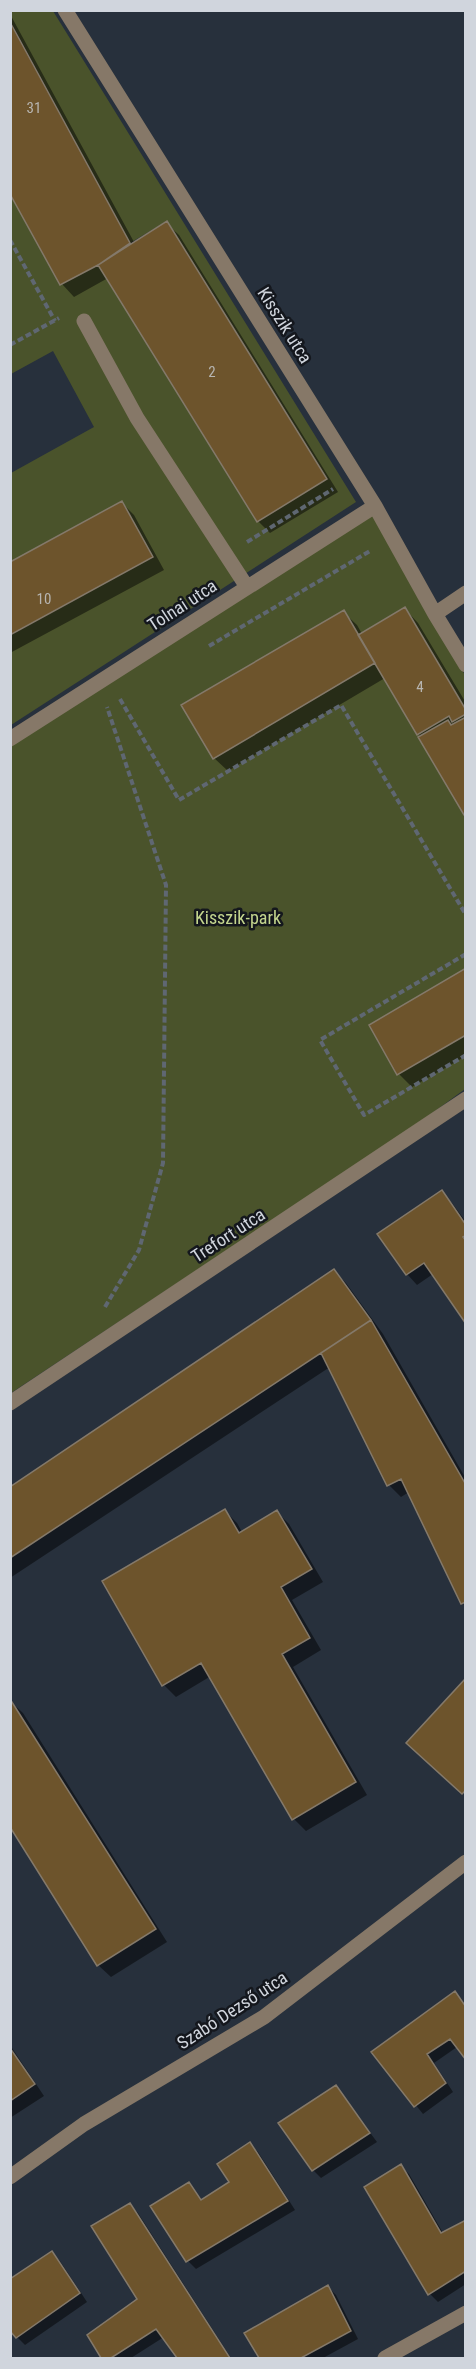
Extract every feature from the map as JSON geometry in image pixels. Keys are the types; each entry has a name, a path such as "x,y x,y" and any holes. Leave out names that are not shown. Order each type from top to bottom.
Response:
{"street":[{"name":"Kisszik utca","path":"65,10 375,506 465,665"},
{"path":"84,321 137,418 248,586"},
{"name":"Tolnai utca","path":"10,739 375,506"},
{"path":"435,614 465,593"},
{"name":"Trefort utca","path":"10,1403 465,1099"},
{"name":"Szabó Dezső utca","path":"10,2177 84,2124 264,2017 465,1862"},
{"path":"385,2358 465,2313"}],"path":[{"path":"10,240 55,321"},
{"path":"246,543 338,485"},
{"path":"207,647 373,549"},
{"path":"99,681 165,885 163,1162 139,1250 104,1310"},
{"path":"129,693 119,699 179,800 341,705 465,915"},
{"path":"465,954 320,1040 364,1115 465,1055"}],"green space":[{"path":"11,11 53,11 356,502 11,725 11,635 153,557 122,501 11,562 11,473 94,427 53,351 11,374 10,194 60,285 98,265 257,522 327,479 167,221 130,243 11,22"},
{"name":"Kisszik-park","path":"373,514 465,675 465,1089 416,1125 11,1393 11,746"}],"building":[{"path":"10,22 130,243 98,265 60,285 10,194"},
{"path":"167,221 327,479 257,522 98,265"},
{"path":"122,501 153,557 10,635 10,562"},
{"path":"405,607 466,710 466,714 452,722 449,716 417,735 358,635"},
{"path":"344,610 375,663 213,759 181,705"},
{"path":"466,717 466,815 464,815 418,737 448,720 451,725"},
{"path":"466,968 466,1035 397,1075 369,1025"},
{"path":"442,1190 466,1225 466,1235 463,1237 466,1241 466,1324 424,1263 406,1275 377,1234"},
{"path":"334,1269 371,1320 10,1558 10,1487"},
{"path":"371,1320 466,1485 466,1602 461,1604 401,1479 387,1486 321,1353"},
{"path":"225,1509 239,1533 277,1510 312,1569 281,1587 310,1638 282,1654 356,1782 292,1820 201,1663 162,1686 102,1581"},
{"path":"466,1678 466,1790 462,1794 406,1743"},
{"path":"10,1699 156,1929 97,1966 10,1827"},
{"path":"455,1991 466,2007 466,2060 450,2039 427,2054 446,2083 414,2107 371,2052"},
{"path":"10,2048 35,2084 10,2101"},
{"path":"336,2085 370,2133 312,2171 278,2123"},
{"path":"250,2142 288,2201 186,2262 150,2206 189,2182 201,2200 229,2182 217,2164"},
{"path":"401,2164 441,2233 466,2220 466,2271 428,2295 364,2187"},
{"path":"130,2203 230,2358 177,2358 156,2329 111,2358 101,2358 87,2335 137,2299 91,2226"},
{"path":"52,2251 80,2293 16,2338 10,2331 10,2279"},
{"path":"328,2285 351,2331 301,2358 259,2358 244,2333"}]}
